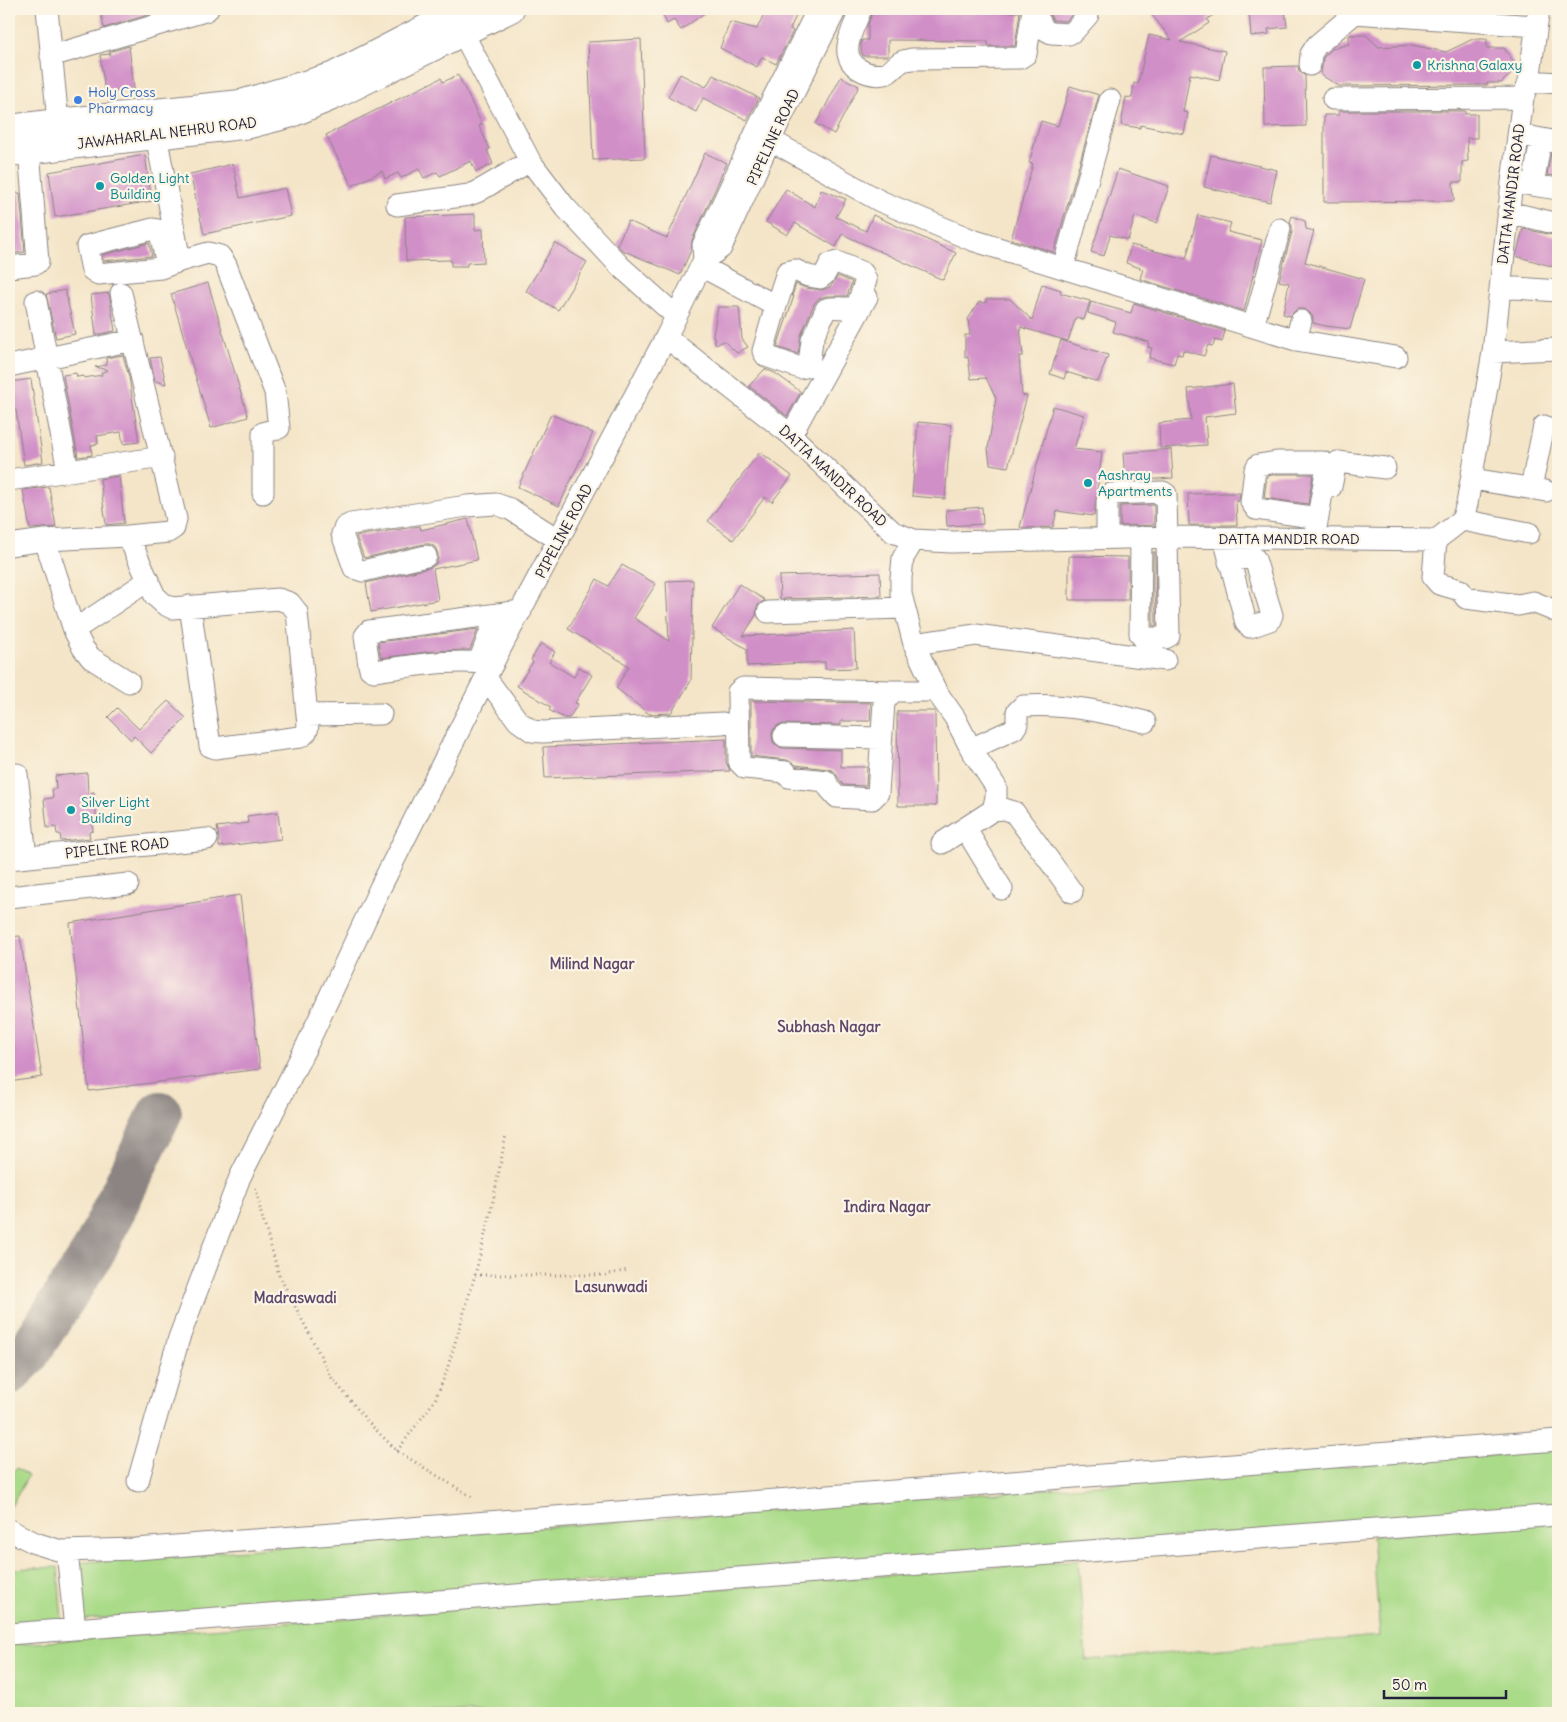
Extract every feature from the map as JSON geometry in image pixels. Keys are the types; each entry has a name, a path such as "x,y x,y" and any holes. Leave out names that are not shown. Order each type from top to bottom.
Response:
{"main road":[{"name":"JAWAHARLAL NEHRU ROAD","path":"19,152 60,134 241,103 332,76 459,18 511,9"},
{"name":"JAWAHARLAL NEHRU ROAD","path":"9,128 60,134 156,135 250,125 288,115 337,95 459,18"}],"street":[{"path":"47,9 60,134"},
{"path":"52,56 208,9"},
{"path":"862,9 847,46 849,58 863,73 885,74 892,71 902,61 912,59 1020,58 1026,54 1033,9"},
{"path":"1033,9 1044,29 1051,33 1069,34 1088,15"},
{"path":"1310,65 1311,54 1317,45 1356,14 1364,11 1538,18"},
{"path":"827,14 850,38"},
{"name":"PIPELINE ROAD","path":"138,1481 179,1338 240,1177 340,978 380,888 424,802 488,661 521,612 703,263 721,248 763,136 827,14"},
{"path":"459,18 530,161 566,207 620,266 676,316"},
{"name":"DATTA MANDIR ROAD","path":"1462,520 1468,504 1493,352 1518,135 1538,18"},
{"path":"1333,99 1526,89 1558,83"},
{"path":"1063,268 1110,100"},
{"path":"156,135 174,263 208,253 220,256 226,265 275,392 279,428 267,430 263,433 263,492"},
{"path":"1518,135 1550,140 1533,185"},
{"path":"763,136 889,205 972,240 1063,268 1267,323 1341,338 1396,357"},
{"path":"9,267 38,262 19,152"},
{"path":"397,205 469,195 488,187 530,161"},
{"path":"1512,182 1558,189"},
{"path":"1508,212 1558,224"},
{"path":"1267,323 1280,230"},
{"path":"837,262 863,273 866,280 857,306 845,309 829,307 826,309 812,340 809,364 806,367 800,368 766,356 763,351 776,306 787,272 795,270 808,276 820,278 825,274 830,264 837,262"},
{"path":"703,263 776,306"},
{"path":"791,435 876,281"},
{"path":"1500,289 1516,288 1558,291"},
{"path":"9,545 45,540 168,532 174,528 176,512 121,293"},
{"path":"36,301 68,471"},
{"name":"DATTA MANDIR ROAD","path":"666,337 791,435 893,532 914,540 951,542 1107,538 1141,544 1168,544 1224,538 1318,532 1436,540"},
{"path":"9,366 133,340"},
{"path":"1493,352 1558,349"},
{"path":"1472,478 1538,489 1544,426"},
{"path":"9,480 162,457"},
{"path":"1318,532 1335,467 1338,462 1385,468"},
{"path":"1107,538 1107,501 1111,494 1163,492 1166,494 1169,636 1165,638 1143,638 1140,634 1141,544"},
{"path":"426,556 363,571 354,568 342,534 344,527 351,524 467,506 496,504 510,509 559,540"},
{"path":"1529,533 1462,520 1436,540 1434,577 1439,584 1460,590 1466,598 1518,606 1533,602 1558,612"},
{"path":"128,536 156,596 164,604 172,608 190,606 278,599 290,603 297,612 308,728 306,734 300,737 215,748 210,746 190,606"},
{"path":"1224,538 1229,562"},
{"path":"45,540 74,630 83,648 91,658 129,682"},
{"path":"914,540 903,558 901,586 904,608 914,644 936,690 996,787 993,810"},
{"path":"74,630 149,580"},
{"path":"768,612 904,608"},
{"path":"488,661 450,662 374,671 370,669 365,636 369,630 521,612"},
{"path":"497,614 488,661 518,721 532,731 723,723"},
{"path":"914,644 976,635 1165,660"},
{"path":"893,690 884,702 878,793 872,799 837,797 826,781 789,776 786,772 744,768 739,762 738,692 743,688 936,690"},
{"path":"971,749 1014,729 1017,724 1017,712 1023,706 1040,705 1098,710 1145,722"},
{"path":"307,716 381,714"},
{"path":"784,736 881,738"},
{"path":"17,774 18,858"},
{"path":"942,843 993,810 1004,809 1014,812 1072,892"},
{"path":"965,828 1002,889"},
{"name":"PIPELINE ROAD","path":"18,858 207,839"},
{"path":"9,897 128,884"},
{"path":"9,1530 35,1543 61,1551 136,1550 1558,1440"},
{"path":"9,1634 1558,1515"},
{"path":"67,1551 76,1629"}],"path":[{"path":"397,1451 435,1400 446,1373 475,1275 494,1198 506,1135"},
{"path":"249,1160 261,1213 279,1275 332,1378 368,1422 397,1451 472,1497"},
{"path":"475,1275 606,1275 628,1270"}],"green space":[{"path":"1558,1450 1558,1509 78,1620 74,1563"},
{"path":"17,1468 28,1476 9,1510 9,1476"},
{"path":"1558,1521 1558,1713 9,1713 9,1645 1078,1560 1086,1660 1380,1636 1372,1536"},
{"path":"58,1567 62,1622 9,1626 9,1569"}],"building":[{"path":"100,9 168,9 104,28"},
{"path":"660,9 710,9 681,30 674,20 667,24"},
{"path":"766,9 799,9 790,29 793,31 776,64 762,57 757,67 720,48 730,22 757,29"},
{"path":"873,9 885,9 885,12 1020,12 1015,46 988,46 988,41 888,40 888,56 863,56 861,44 862,40 868,40 868,25"},
{"path":"1047,9 1077,9 1066,21 1053,20"},
{"path":"1158,9 1223,9 1207,19 1209,23 1180,42 1225,51 1219,80 1190,74 1183,112 1188,113 1184,134 1140,125 1140,128 1121,125 1126,97 1132,98 1134,83 1138,84 1149,35 1172,40 1152,15"},
{"path":"1285,9 1287,27 1268,29 1269,34 1251,36 1249,11"},
{"name":"Krishna Galaxy","path":"1349,35 1366,35 1379,47 1412,45 1446,52 1473,39 1487,39 1487,48 1504,48 1513,61 1513,72 1501,83 1487,83 1487,85 1339,86 1321,75 1323,58 1332,49 1349,44"},
{"path":"641,39 645,158 593,160 588,42"},
{"path":"129,46 134,89 105,93 100,55 110,54 109,52"},
{"path":"1298,66 1299,71 1305,76 1306,126 1265,127 1264,67"},
{"path":"680,74 706,87 713,75 759,98 747,120 703,98 696,112 668,97"},
{"path":"458,75 482,124 479,126 490,149 487,150 493,164 476,172 471,161 440,176 437,172 424,178 419,169 401,178 398,173 385,179 382,171 352,186 326,135 441,78 443,82"},
{"path":"841,77 859,86 834,134 816,124"},
{"path":"1070,86 1099,95 1054,252 1011,239 1033,164 1029,163 1041,121 1058,126"},
{"path":"1339,111 1465,111 1465,114 1477,114 1477,138 1467,138 1468,161 1462,162 1462,182 1453,182 1454,201 1324,202 1324,115 1339,115"},
{"path":"705,153 727,163 692,240 691,250 680,275 622,250 617,245 628,221 667,238"},
{"path":"1551,153 1558,154 1558,176 1547,175"},
{"name":"Golden Light Building","path":"145,155 152,201 55,217 49,172"},
{"path":"1211,155 1277,170 1270,202 1204,187"},
{"path":"233,164 240,198 285,188 291,216 204,234 190,174"},
{"path":"1118,169 1169,186 1157,223 1135,216 1128,240 1110,235 1104,256 1091,252"},
{"path":"786,189 815,207 821,190 846,199 836,217 866,231 873,215 956,253 943,280 842,234 836,247 795,223 787,235 766,222"},
{"path":"20,193 25,252 9,254 9,194"},
{"path":"475,214 475,230 483,229 484,262 467,263 467,266 451,266 451,260 406,261 405,217"},
{"path":"1198,215 1231,223 1228,232 1262,240 1244,311 1140,279 1143,269 1126,263 1131,245 1186,259"},
{"path":"1292,216 1305,221 1306,229 1314,231 1305,262 1364,279 1350,329 1313,323 1313,317 1304,309 1297,309 1290,316 1283,314 1289,283 1279,281 1292,232 1290,222"},
{"path":"1523,229 1558,236 1558,268 1516,256"},
{"path":"149,243 152,256 103,261 102,255"},
{"path":"555,243 587,262 558,310 526,291"},
{"path":"838,276 852,282 847,296 826,296 818,299 801,335 798,354 777,347 794,296 792,296 796,284 806,288 823,290 830,287"},
{"path":"208,283 248,417 211,428 171,294"},
{"path":"1042,284 1061,290 1060,293 1090,301 1084,320 1076,317 1068,341 1020,327 1023,356 1019,356 1022,395 1027,396 1008,467 990,464 988,449 996,398 986,378 971,379 968,357 965,358 965,335 970,335 968,319 979,302 986,303 986,299 1010,299 1032,320"},
{"path":"65,290 75,334 56,338 46,294"},
{"path":"109,293 115,331 96,335 91,295"},
{"path":"1091,302 1131,313 1134,303 1225,331 1222,342 1215,340 1213,346 1208,345 1204,356 1183,350 1182,355 1177,354 1174,364 1149,358 1152,348 1148,347 1149,342 1113,332 1116,322 1088,313"},
{"path":"718,307 739,307 742,339 748,347 737,353 724,341 716,345 713,335"},
{"path":"1061,340 1108,355 1098,382 1066,372 1064,379 1050,374"},
{"path":"123,355 129,377 139,442 123,444 121,432 97,436 98,444 91,445 92,455 78,457 63,375 76,373 77,377 84,376 84,378 102,375 101,373 108,370 95,367 107,365 106,358"},
{"path":"160,357 166,384 155,381 150,358"},
{"path":"765,369 775,373 801,392 787,416 749,386"},
{"path":"31,379 43,462 24,465 16,410 9,411 9,397 13,396 11,382"},
{"path":"1233,384 1236,413 1205,417 1207,445 1160,448 1159,423 1191,420 1188,389"},
{"path":"1053,406 1084,415 1074,449 1102,452 1094,516 1057,511 1053,527 1022,528 1020,527"},
{"path":"551,414 593,433 559,506 518,487"},
{"path":"918,422 951,425 945,499 912,496"},
{"path":"1171,449 1173,478 1125,481 1123,453"},
{"path":"760,452 792,476 772,502 765,497 733,540 708,521"},
{"path":"1278,474 1313,474 1308,504 1264,498 1267,476"},
{"path":"119,476 124,523 106,525 100,479"},
{"path":"49,487 56,527 30,529 23,490"},
{"path":"1240,493 1239,501 1236,501 1237,525 1189,525 1188,494"},
{"path":"1154,505 1154,525 1120,526 1120,506"},
{"path":"982,507 983,524 947,526 946,510"},
{"path":"468,519 477,560 433,569 438,600 371,612 366,583 429,568 435,565 438,560 438,554 435,547 430,544 424,544 364,558 356,536 420,526 421,530"},
{"path":"1153,552 1155,552 1156,626 1153,626"},
{"path":"1069,556 1128,557 1128,600 1069,600"},
{"path":"622,565 656,584 634,618 669,641 666,581 693,580 691,681 671,713 649,714 616,688 629,666 568,629 597,579 608,586"},
{"path":"880,573 881,596 780,599 779,576"},
{"path":"739,584 765,600 757,606 756,615 743,636 854,630 856,668 825,669 825,662 747,666 747,649 712,628"},
{"path":"478,629 470,650 433,651 381,658 378,642"},
{"path":"541,643 555,652 549,662 574,677 579,667 592,675 575,703 578,704 569,718 564,718 549,710 551,707 517,686 533,662 531,660"},
{"path":"168,701 186,718 151,753 134,736 131,740 108,717 117,708 139,729"},
{"path":"751,701 871,703 870,721 841,721 841,725 784,724 778,725 773,730 772,735 773,742 778,747 841,750 841,767 867,767 866,786 843,785 834,771 828,769 796,765 787,760 751,756"},
{"path":"897,711 935,711 936,806 898,806"},
{"path":"726,739 726,762 730,771 545,778 543,747"},
{"name":"Silver Light Building","path":"87,773 88,793 94,792 97,822 92,822 93,831 89,832 90,838 61,841 56,827 47,828 44,799 53,798 52,789 56,789 55,776"},
{"path":"278,812 281,839 219,847 217,827 248,823 247,816"},
{"path":"240,895 260,1069 89,1091 70,923"},
{"path":"20,936 42,1077 9,1082 9,937"}],"taxiway":[{"path":"9,1373 27,1355 94,1251 160,1113"}],"place":[{"name":"Krishna Galaxy","path":"1417,65"},
{"name":"Holy Cross Pharmacy","path":"78,100"},
{"name":"Golden Light Building","path":"100,186"},
{"name":"Aashray Apartments","path":"1088,483"},
{"name":"Silver Light Building","path":"71,810"}],"district":[{"name":"Milind Nagar","path":"592,963"},
{"name":"Subhash Nagar","path":"829,1026"},
{"name":"Indira Nagar","path":"887,1206"},
{"name":"Lasunwadi","path":"611,1286"},
{"name":"Madraswadi","path":"295,1297"}]}
